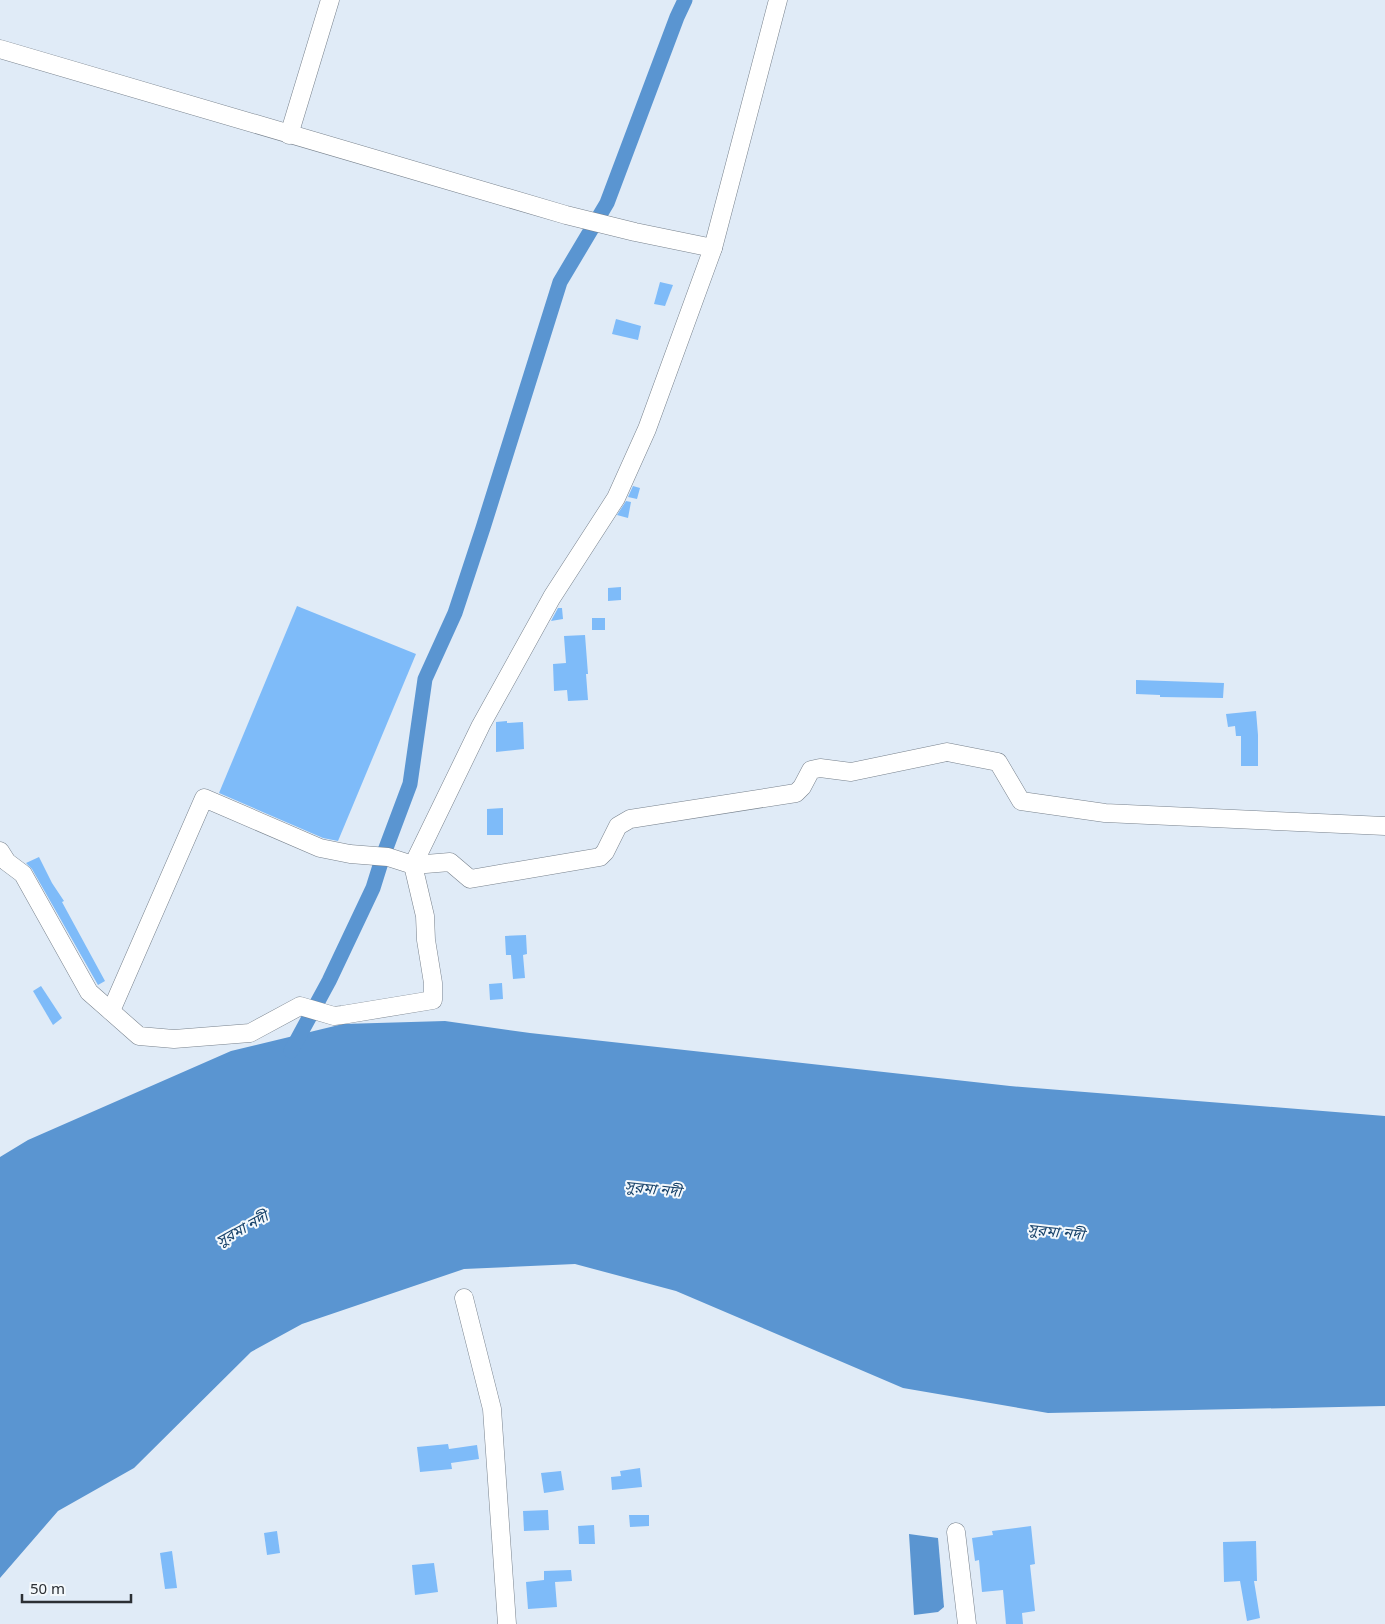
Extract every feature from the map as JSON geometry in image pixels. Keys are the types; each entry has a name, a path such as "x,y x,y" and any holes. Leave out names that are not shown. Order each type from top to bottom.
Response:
{"street":[{"path":"289,135 330,0"},
{"path":"0,851 8,862 23,874 89,992 139,1036 174,1039 250,1033 300,1006 334,1016 342,1016 433,1000 433,983 424,916 413,865 481,725 552,597 616,498 647,428 713,248 778,0"},
{"path":"0,49 566,215 713,248"},
{"path":"111,1011 204,798 320,848 350,854 388,857 413,865 450,862 470,879 600,857 605,852 618,826 630,819 796,793 811,770 820,768 850,772 947,752 998,762 1021,802 1105,813 1385,826"},
{"path":"464,1298 492,1409 507,1624"},
{"path":"956,1532 967,1624"}],"water":[{"name":"সুরমা নদী","path":"445,1021 530,1033 1010,1086 1385,1116 1385,1406 1048,1413 903,1388 676,1291 575,1264 464,1269 302,1324 251,1352 134,1468 58,1511 0,1578 0,1157 28,1140 231,1051 343,1024"},
{"path":"909,1534 938,1538 944,1607 938,1612 914,1615"}],"building":[{"path":"660,282 673,285 665,306 654,304"},
{"path":"616,319 641,326 638,340 612,334"},
{"path":"633,486 640,488 637,499 628,497"},
{"path":"626,501 631,502 628,518 617,515"},
{"path":"621,587 621,600 608,601 608,588"},
{"path":"297,606 416,654 338,841 323,838 219,793"},
{"path":"558,608 562,608 563,619 551,621"},
{"path":"592,618 605,618 605,630 592,630"},
{"path":"585,635 588,700 568,701 567,690 554,691 553,664 566,663 564,636"},
{"path":"1136,680 1224,683 1223,698 1160,697 1160,695 1136,694"},
{"path":"1256,711 1258,766 1241,766 1241,736 1236,736 1235,726 1228,727 1226,714"},
{"path":"507,721 507,723 523,722 524,749 496,752 496,722"},
{"path":"503,808 503,835 487,835 487,809"},
{"path":"39,857 105,981 98,985 32,869 26,863"},
{"path":"526,935 527,954 523,955 525,978 513,979 511,955 506,955 505,936"},
{"path":"502,983 503,999 490,1000 489,984"},
{"path":"41,986 62,1018 53,1025 33,991"},
{"path":"448,1444 449,1449 477,1445 479,1459 451,1463 452,1469 420,1472 417,1447"},
{"path":"640,1468 642,1487 612,1490 611,1477 621,1476 620,1471"},
{"path":"561,1471 564,1490 544,1493 541,1473"},
{"path":"548,1510 549,1530 524,1531 523,1511"},
{"path":"629,1515 649,1515 649,1526 630,1527"},
{"path":"594,1525 595,1544 579,1544 578,1526"},
{"path":"1031,1526 1035,1564 1030,1565 1035,1611 1022,1613 1023,1624 1006,1624 1003,1590 982,1592 979,1560 975,1561 972,1538 993,1535 992,1531"},
{"path":"277,1531 280,1553 267,1555 264,1533"},
{"path":"1256,1541 1257,1581 1254,1581 1260,1618 1247,1621 1240,1581 1224,1582 1223,1542"},
{"path":"172,1551 177,1588 165,1589 160,1553"},
{"path":"434,1563 438,1592 415,1595 412,1565"},
{"path":"571,1570 572,1581 555,1582 557,1607 528,1609 526,1582 544,1580 544,1571"}],"waterway":[{"path":"291,1051 329,981 373,888 410,784 425,679 455,613 560,282 607,203 685,0"}]}
